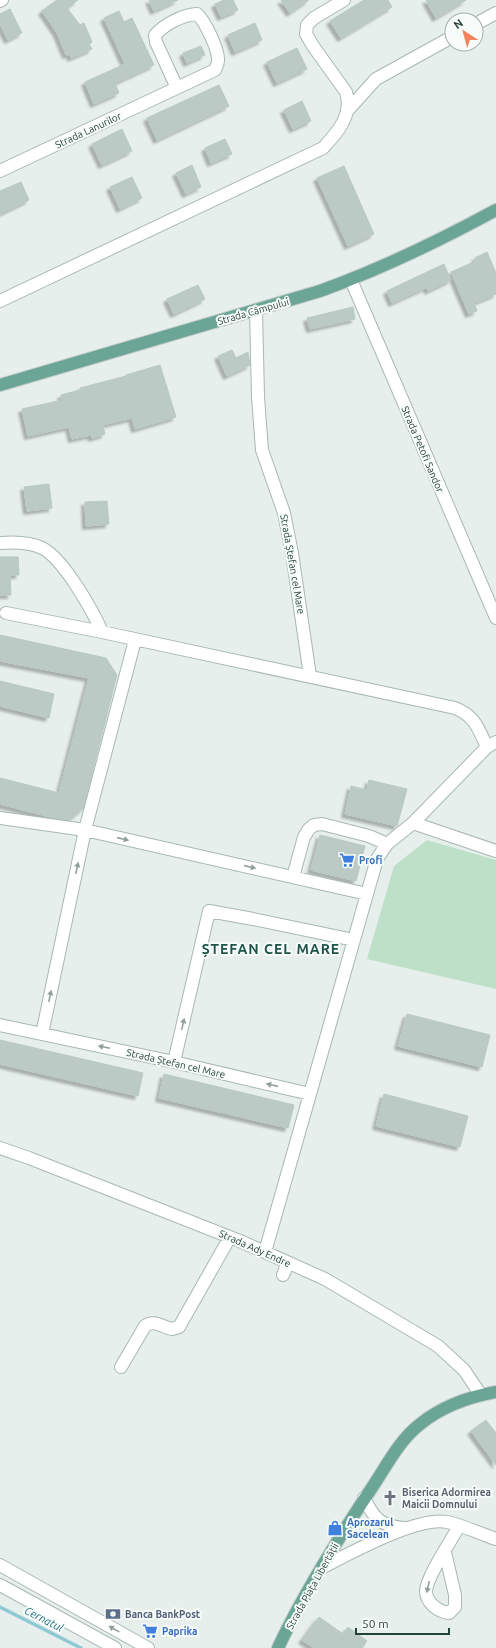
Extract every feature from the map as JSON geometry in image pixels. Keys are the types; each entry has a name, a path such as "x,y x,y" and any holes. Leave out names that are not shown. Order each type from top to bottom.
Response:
{"main road":[{"name":"Strada Câmpului","path":"0,385 320,291 351,280 412,254 496,210"},
{"name":"Strada Piața Libertății","path":"278,1648 321,1568 364,1498 406,1437 418,1425 444,1408 480,1395 496,1392"}],"street":[{"path":"0,301 323,148 336,134 346,117 349,100 346,92 306,34 307,25 314,18 344,0"},
{"path":"484,20 496,13"},
{"name":"Strada Lanurilor","path":"2,166 177,88 214,70 218,62 217,52 203,19 198,14 190,14 162,27 155,35 156,42 177,88"},
{"path":"348,110 376,79 444,41"},
{"name":"Strada Petofi Sandor","path":"351,280 496,618"},
{"name":"Strada Ștefan cel Mare","path":"256,310 258,397 262,450 284,513 292,553 310,676"},
{"path":"0,543 24,543 42,548 52,554 86,601 102,632"},
{"path":"6,613 310,676 455,708 471,717 492,744 413,823 387,844 377,859 265,1252"},
{"path":"42,1034 85,830 135,640"},
{"path":"0,818 85,830 367,894"},
{"path":"413,823 496,851"},
{"path":"293,877 304,837 309,829 314,825 322,824 369,836 387,844"},
{"path":"174,1062 209,911 253,918 354,940"},
{"name":"Strada Ștefan cel Mare","path":"0,1025 174,1062 310,1094"},
{"name":"Strada Ady Endre","path":"0,1148 230,1237 325,1279 438,1346 464,1370 480,1395"},
{"path":"121,1367 145,1326 149,1322 154,1322 172,1329 179,1326 230,1237"},
{"path":"283,1275 288,1263"},
{"path":"364,1498 373,1514 384,1525 406,1528"},
{"path":"321,1568 406,1528 425,1522 446,1521 496,1539"},
{"path":"445,1552 458,1526"},
{"path":"0,1565 148,1648"},
{"path":"0,1585 115,1648"},
{"path":"71,1624 80,1610"}],"green space":[{"path":"427,840 496,860 496,989 367,959 394,866"}],"building":[{"path":"57,0 78,0 67,8 80,25 84,23 92,42 89,44 92,49 71,58 70,54 66,55 57,33 42,11"},
{"path":"149,0 178,0 154,11"},
{"path":"224,0 233,0 238,10 221,17 215,4"},
{"path":"281,0 309,0 290,13"},
{"path":"364,0 388,0 392,7 341,38 330,21"},
{"path":"426,0 466,0 444,12 436,18"},
{"path":"10,9 22,33 8,40 0,24 0,14"},
{"path":"119,11 124,22 132,18 154,65 115,83 119,93 94,104 85,82 125,64 104,18"},
{"path":"255,23 262,40 235,52 228,35"},
{"path":"201,46 205,55 187,63 183,53"},
{"path":"297,48 307,69 277,83 267,62"},
{"path":"219,85 229,106 157,140 147,118"},
{"path":"302,101 311,121 293,129 284,110"},
{"path":"122,129 132,151 102,165 92,144"},
{"path":"225,139 232,154 211,163 205,148"},
{"path":"192,165 201,187 186,194 176,173"},
{"path":"344,166 374,234 348,246 317,178"},
{"path":"132,177 142,198 120,209 110,187"},
{"path":"21,182 29,200 0,214 0,191"},
{"path":"487,252 496,273 496,294 474,303 477,311 469,314 451,272 476,261 475,258"},
{"path":"444,264 451,280 428,291 427,287 392,303 387,291"},
{"path":"198,285 205,299 174,314 167,299"},
{"path":"353,307 355,319 310,329 307,318"},
{"path":"232,350 236,358 248,352 250,365 227,376 218,356"},
{"path":"160,365 176,417 135,429 132,418 103,425 105,434 92,438 91,435 72,439 69,427 28,436 22,409 62,400 61,395 80,390 80,388"},
{"path":"49,484 52,508 27,511 24,487"},
{"path":"107,501 109,524 86,526 85,502"},
{"path":"0,557 18,557 19,575 10,575 11,595 0,595"},
{"path":"0,635 106,658 117,675 83,809 69,820 54,818 0,804 0,778 59,793 89,678 0,661"},
{"path":"0,681 54,694 49,718 0,706"},
{"path":"369,780 407,789 397,826 345,814 351,786 367,790"},
{"path":"320,835 365,846 356,881 311,870"},
{"path":"407,1014 490,1035 482,1067 398,1046"},
{"path":"0,1040 143,1073 138,1096 0,1064"},
{"path":"164,1074 294,1105 288,1128 159,1098"},
{"path":"384,1094 468,1116 460,1147 376,1126"},
{"path":"486,1420 496,1433 496,1465 471,1431"},
{"path":"319,1617 343,1634 348,1627 367,1641 362,1648 314,1648 302,1640"}],"waterway":[{"name":"Cernatul","path":"0,1607 81,1648"}],"place":[{"name":"Profi","path":"347,860"},
{"name":"Biserica Adormirea Maicii Domnului","path":"390,1498"},
{"name":"Aprozarul Sacelean","path":"335,1528"},
{"name":"Banca BankPost","path":"113,1614"},
{"name":"Paprika","path":"150,1631"}],"district":[{"name":"ȘTEFAN CEL MARE","path":"271,949"}]}
